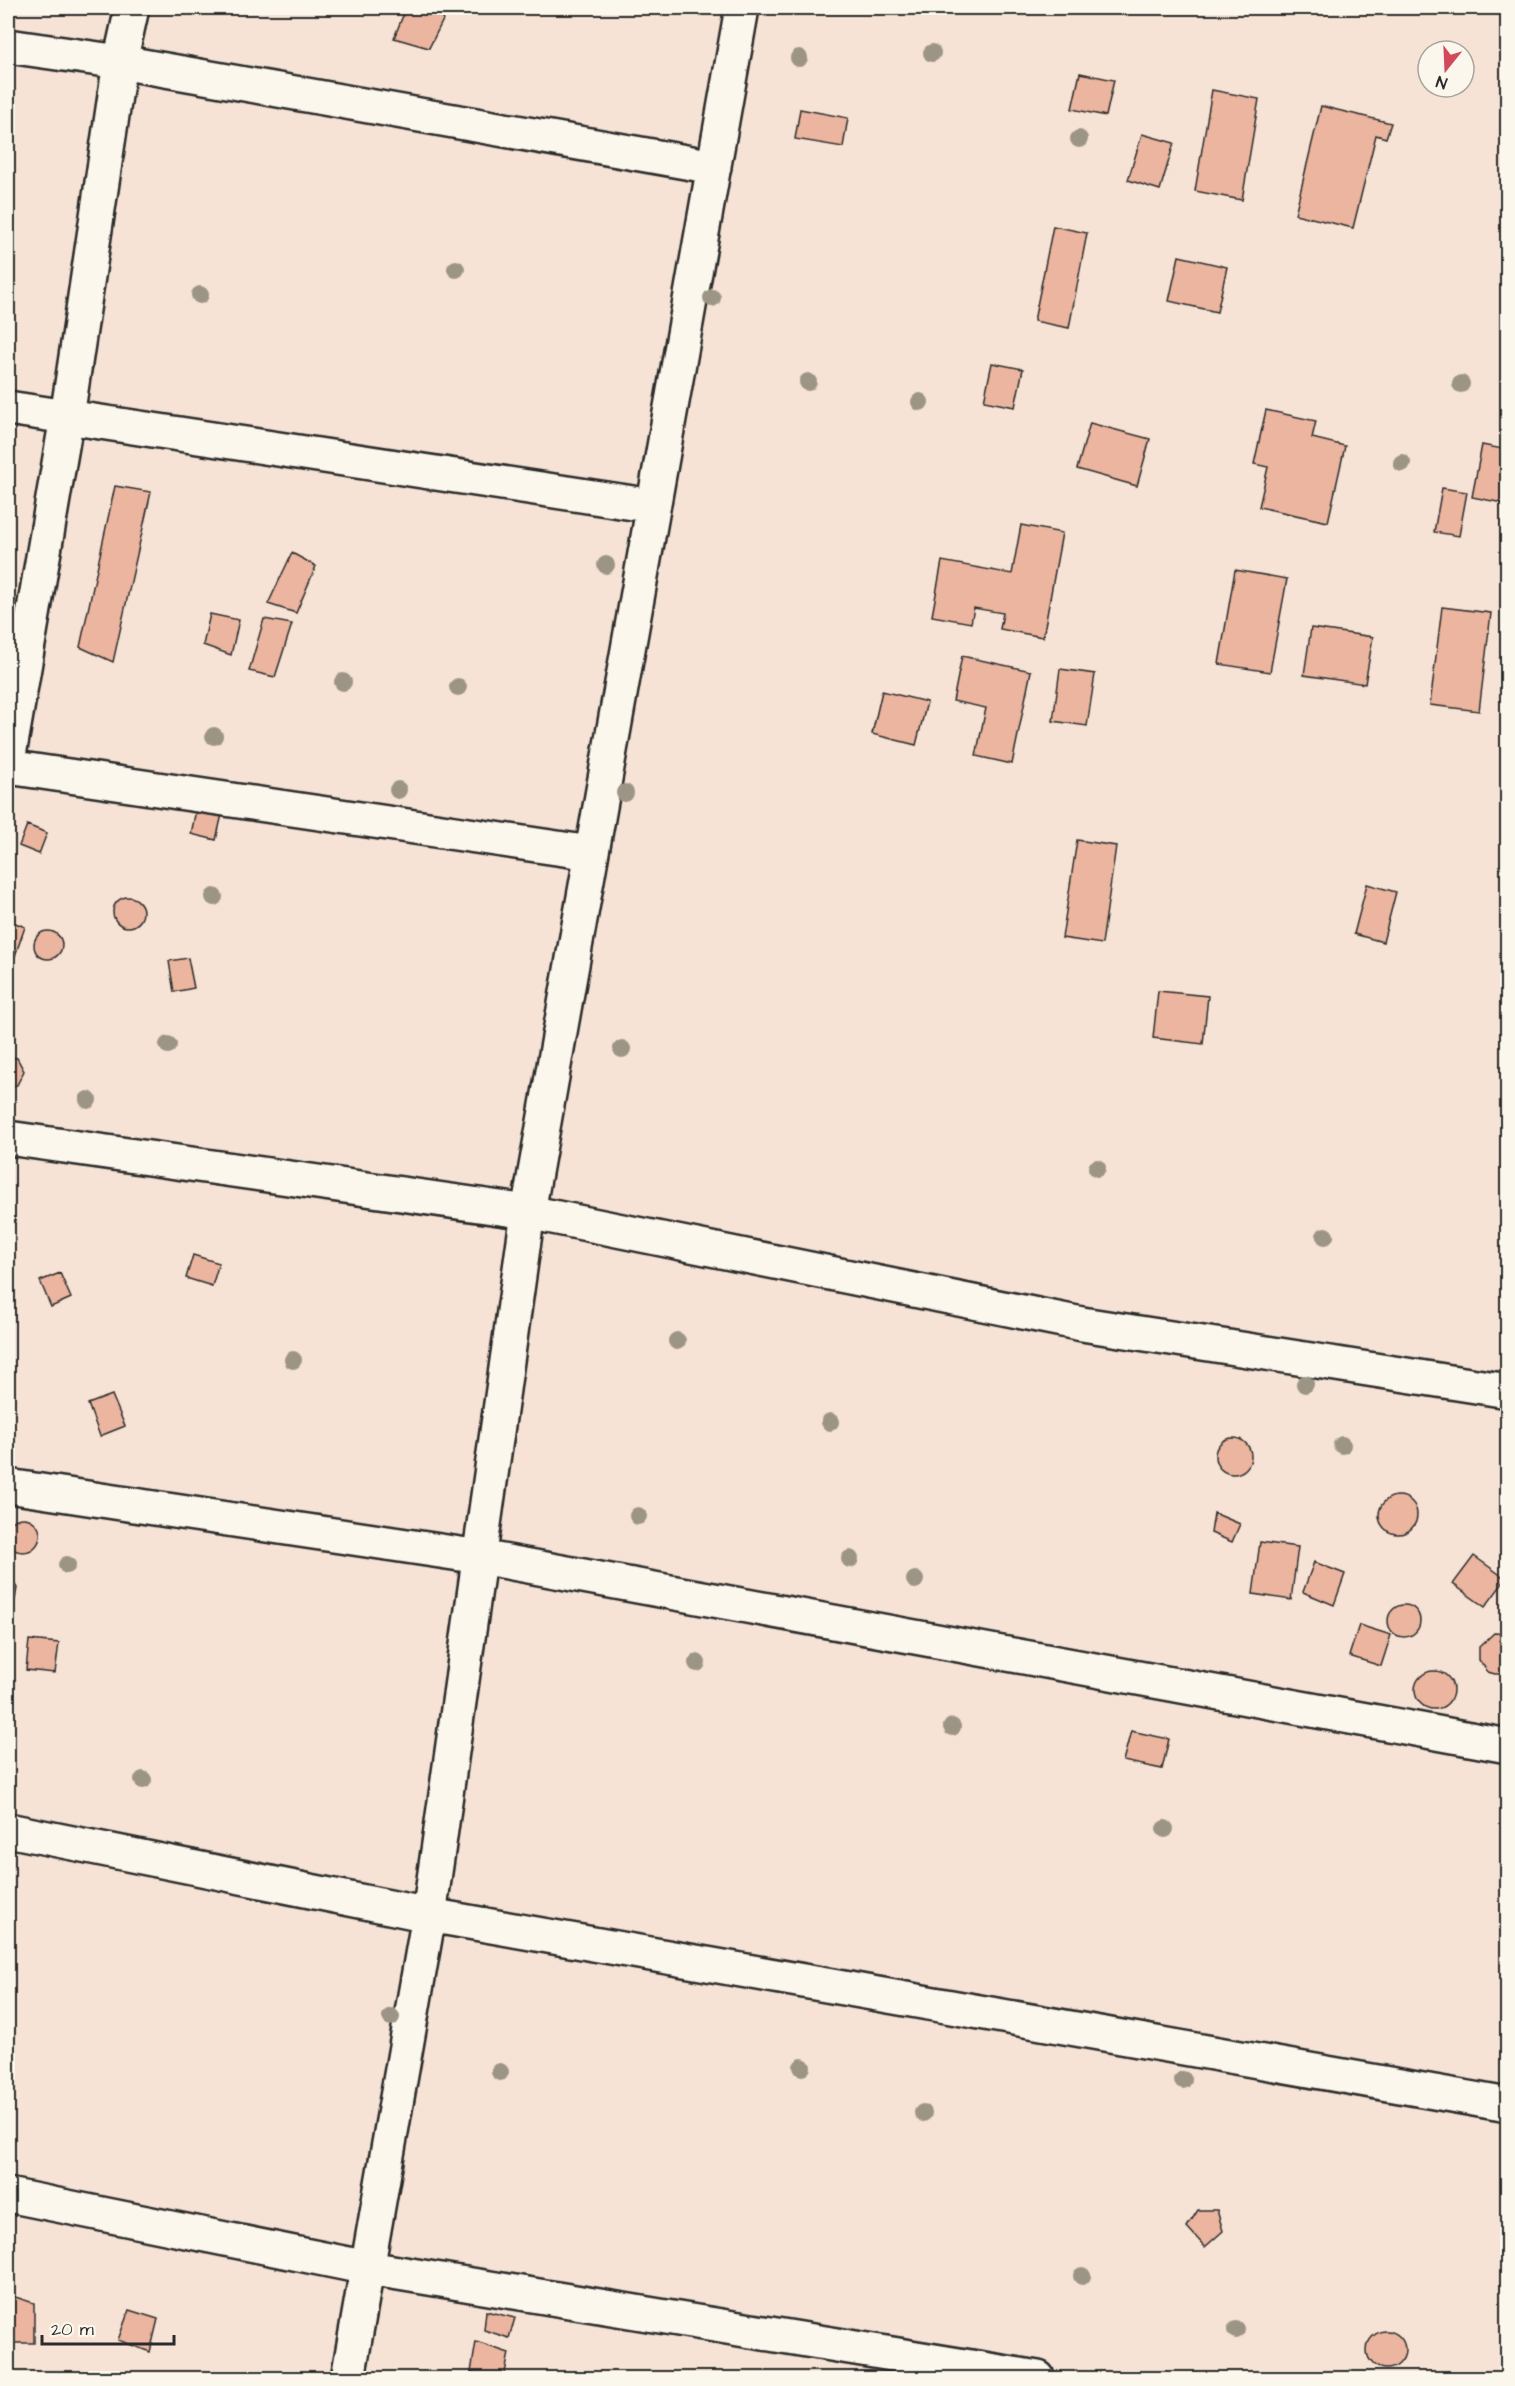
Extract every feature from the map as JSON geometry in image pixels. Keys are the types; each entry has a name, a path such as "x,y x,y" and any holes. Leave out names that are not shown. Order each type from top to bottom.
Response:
{"street":[{"path":"8,761 66,417 120,62 132,8"},
{"path":"348,2379 429,1915 528,1212 742,8"},
{"path":"8,46 120,62 714,167"},
{"path":"8,408 653,506"},
{"path":"8,767 591,853"},
{"path":"8,1138 528,1212 1082,1324 1508,1390"},
{"path":"8,1486 480,1557 1508,1746"},
{"path":"8,1830 429,1915 1508,2105"},
{"path":"8,2195 368,2268 1038,2379"}],"building":[{"path":"406,8 449,8 429,48 394,38"},
{"path":"1080,73 1114,80 1106,116 1072,109"},
{"path":"1212,90 1259,99 1242,200 1195,191"},
{"path":"1321,106 1391,123 1386,138 1376,135 1353,228 1295,214"},
{"path":"800,109 848,118 843,147 795,139"},
{"path":"1142,134 1174,143 1160,190 1128,180"},
{"path":"1053,226 1087,233 1069,328 1034,321"},
{"path":"1179,256 1227,267 1217,312 1169,301"},
{"path":"992,363 1023,369 1015,407 984,401"},
{"path":"1266,410 1316,421 1312,438 1345,446 1328,522 1259,507 1268,467 1254,464"},
{"path":"1090,423 1150,439 1137,486 1077,469"},
{"path":"1482,445 1508,450 1508,504 1472,497"},
{"path":"115,486 151,492 113,662 80,647"},
{"path":"1442,488 1467,492 1459,536 1434,532"},
{"path":"1021,525 1062,533 1043,637 1000,629 1003,613 974,608 971,623 932,616 942,561 1012,574"},
{"path":"292,553 316,566 296,613 268,604"},
{"path":"1235,570 1287,579 1270,672 1219,664"},
{"path":"1442,607 1491,613 1479,711 1430,705"},
{"path":"210,614 239,620 231,655 203,645"},
{"path":"264,619 292,624 275,677 249,671"},
{"path":"1311,628 1373,637 1365,684 1304,675"},
{"path":"962,656 1031,671 1012,764 976,756 986,708 953,701"},
{"path":"1060,669 1095,674 1087,726 1053,721"},
{"path":"882,691 927,702 916,745 872,734"},
{"path":"197,805 223,810 216,840 191,834"},
{"path":"27,825 47,833 39,854 19,846"},
{"path":"1077,840 1116,846 1102,944 1062,938"},
{"path":"1367,884 1396,892 1383,942 1354,934"},
{"path":"128,897 139,901 143,912 139,923 128,927 117,923 113,912 117,901"},
{"path":"8,920 25,927 15,956 8,953"},
{"path":"48,931 58,935 62,945 58,955 48,959 38,955 34,945 38,935"},
{"path":"188,958 194,988 174,992 169,961"},
{"path":"1158,991 1208,996 1203,1044 1153,1038"},
{"path":"8,1056 17,1058 24,1071 17,1085 8,1088"},
{"path":"193,1255 219,1263 212,1286 186,1278"},
{"path":"60,1273 71,1298 51,1307 40,1281"},
{"path":"112,1395 125,1426 100,1436 88,1404"},
{"path":"1233,1438 1245,1444 1251,1456 1245,1468 1233,1474 1221,1468 1215,1456 1221,1444"},
{"path":"1398,1496 1412,1501 1417,1515 1412,1529 1398,1534 1384,1529 1379,1515 1384,1501"},
{"path":"1214,1513 1240,1524 1232,1542 1211,1533"},
{"path":"23,1518 35,1523 40,1535 35,1547 23,1552 11,1547 6,1535 11,1523"},
{"path":"1260,1542 1298,1547 1291,1600 1253,1594"},
{"path":"1474,1556 1506,1579 1485,1607 1453,1584"},
{"path":"1314,1562 1345,1574 1334,1605 1303,1592"},
{"path":"8,1575 17,1588 15,1600 8,1607"},
{"path":"1404,1605 1415,1610 1420,1621 1415,1632 1404,1637 1393,1632 1388,1621 1393,1610"},
{"path":"1359,1625 1391,1635 1381,1666 1349,1656"},
{"path":"1494,1633 1508,1634 1508,1674 1488,1672 1479,1660 1479,1647"},
{"path":"29,1640 59,1643 55,1673 26,1670"},
{"path":"1434,1671 1447,1677 1453,1690 1447,1703 1434,1709 1421,1703 1415,1690 1421,1677"},
{"path":"1131,1731 1169,1739 1162,1769 1123,1761"},
{"path":"1198,2210 1217,2210 1223,2231 1205,2247 1187,2227"},
{"path":"12,2296 34,2303 34,2343 8,2343"},
{"path":"129,2310 158,2319 150,2352 118,2340"},
{"path":"486,2311 515,2318 509,2338 484,2330"},
{"path":"1386,2331 1400,2336 1405,2350 1400,2364 1386,2369 1372,2364 1367,2350 1372,2336"},
{"path":"476,2342 509,2353 504,2378 470,2378"}]}
